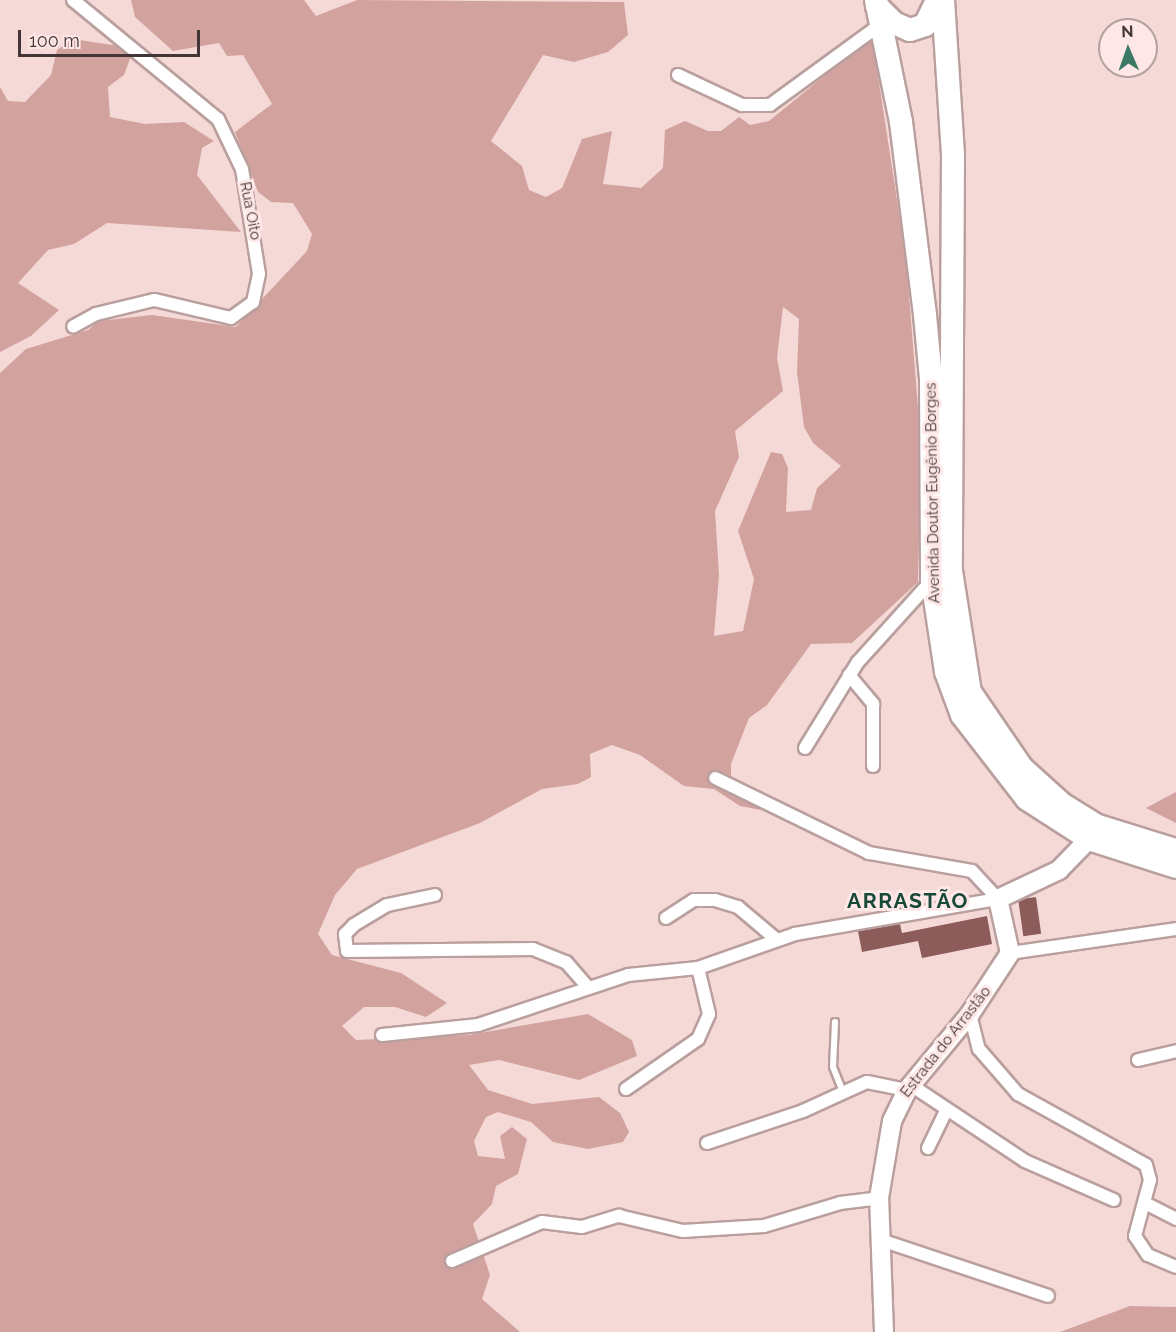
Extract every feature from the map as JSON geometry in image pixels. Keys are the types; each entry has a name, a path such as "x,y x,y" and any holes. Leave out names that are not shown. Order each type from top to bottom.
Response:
{"highway":[{"path":"878,10 894,23 910,30 925,25 936,0"},
{"name":"Avenida Doutor Eugênio Borges","path":"943,0 953,154 951,571 970,692 1022,768 1062,804 1095,825 1176,850"},
{"name":"Avenida Doutor Eugênio Borges","path":"878,10 903,134 930,367 932,579 946,672 962,715 1027,799 1089,839 1176,867"}],"street":[{"name":"Rua Oito","path":"73,0 89,19 219,119 242,169 259,274 253,302 231,318 154,300 96,314 74,327"},
{"path":"678,75 742,105 770,105 878,10"},
{"path":"806,748 849,675 932,579"},
{"path":"849,675 873,704 873,766"},
{"path":"715,778 869,853 972,871 998,899 1010,953 1176,929"},
{"path":"382,1035 478,1025 628,975 698,968 777,940 998,899 1059,870 1089,839"},
{"path":"435,895 387,905 354,926 345,934 347,951 533,949 566,962 588,987"},
{"path":"666,918 694,900 715,900 738,907 777,940"},
{"name":"Estrada do Arrastão","path":"884,1332 879,1198 886,1142 909,1088 970,1014 1010,953"},
{"path":"626,1089 698,1039 709,1014 698,968"},
{"path":"970,1014 979,1049 1018,1094 1146,1165 1150,1180 1136,1227 1138,1245 1176,1267"},
{"path":"1138,1060 1176,1052"},
{"path":"707,1143 803,1111 842,1089 882,1082 909,1088 1025,1161 1113,1200"},
{"path":"928,1148 946,1111"},
{"path":"452,1261 542,1222 582,1227 619,1216 682,1232 764,1226 840,1203 879,1198"},
{"path":"1144,1203 1176,1219"},
{"path":"881,1240 1048,1296"}],"lane":[{"path":"835,1022 833,1067 842,1089"}],"shaded area":[{"path":"131,0 304,0 316,16 357,0 624,2 628,35 608,52 574,62 543,55 491,141 522,166 529,190 546,197 562,188 582,139 612,131 603,184 641,188 663,168 665,130 685,121 708,131 721,131 739,117 750,125 769,121 872,37 906,258 921,445 918,582 852,643 811,644 767,705 749,718 731,764 731,787 761,810 740,806 714,789 684,786 640,755 612,745 590,754 591,777 578,784 542,789 480,823 357,869 335,895 318,934 332,955 401,973 447,1003 426,1017 395,1007 364,1007 342,1026 356,1040 469,1035 588,1014 632,1040 637,1056 579,1080 499,1060 469,1065 488,1090 532,1104 599,1097 620,1113 629,1132 623,1142 588,1149 553,1142 531,1122 498,1112 486,1117 474,1141 478,1156 505,1159 500,1136 512,1127 527,1139 518,1174 496,1186 492,1204 473,1224 490,1275 482,1299 520,1332 0,1332 0,373 26,349 88,330 99,321 152,315 236,327 307,251 312,234 293,203 271,202 258,192 235,132 272,104 243,55 227,56 219,43 173,51 135,17","holes":["783,307 799,319 797,372 804,427 813,443 841,466 817,488 811,510 786,512 788,468 782,454 771,452 738,531 754,579 743,631 714,636 719,575 715,511 739,457 735,431 783,391 777,358"]},
{"path":"73,39 119,46 131,56 124,75 108,87 110,117 145,124 184,122 214,141 202,148 197,175 241,232 107,223 74,244 48,250 18,283 59,310 31,336 0,352 0,87 8,101 25,102 51,75 57,50"},
{"path":"1176,792 1176,823 1146,808"},
{"path":"1130,1306 1176,1307 1176,1332 1060,1332"}],"building":[{"path":"1036,897 1041,934 1023,936 1018,900"},
{"path":"987,916 992,944 922,958 918,941 862,952 858,931 900,924 902,933"}],"district":[{"name":"ARRASTÃO","path":"908,901"}]}
